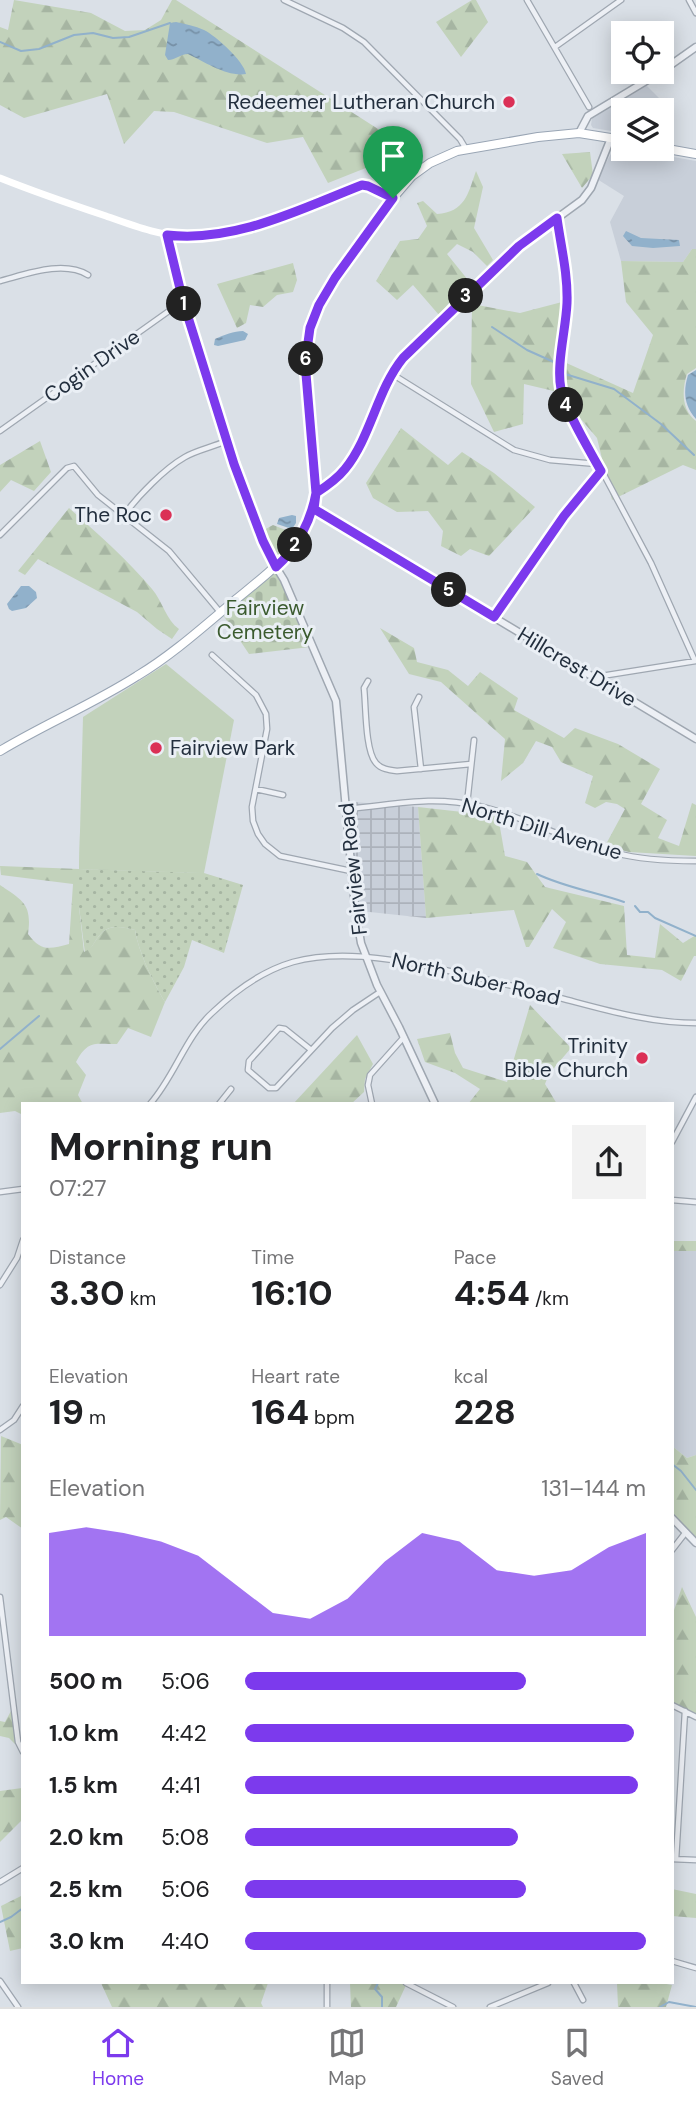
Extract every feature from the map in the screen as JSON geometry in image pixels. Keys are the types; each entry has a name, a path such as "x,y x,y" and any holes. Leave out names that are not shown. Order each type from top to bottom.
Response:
{"main road":[{"path":"0,751 136,677 171,653 276,567 295,545 314,509 316,493 306,374 310,328 319,305 335,278 412,176 430,163 467,150 553,135 579,133 611,138"},
{"path":"674,150 696,154"},
{"path":"0,178 86,210 167,235 205,236 244,229 362,185 393,198"}],"street":[{"path":"284,0 343,28 370,47 460,139 467,150"},
{"path":"299,7 302,0"},
{"path":"527,0 589,107"},
{"path":"555,47 621,0"},
{"path":"690,0 696,13"},
{"path":"674,62 696,47"},
{"path":"579,133 587,116 640,84"},
{"path":"316,493 337,477 351,461 399,363 417,342 519,246 587,194 603,162 611,138"},
{"path":"557,218 567,285 560,388 651,564 695,661 594,678"},
{"path":"167,235 183,301 226,442 252,514 276,567"},
{"path":"0,281 70,268 88,275"},
{"name":"Cogin Drive","path":"0,431 183,301"},
{"path":"392,374 514,450 550,460 597,464"},
{"path":"124,515 147,489 178,462 189,455 226,442"},
{"path":"0,535 71,466 78,469 93,491 169,551 220,613"},
{"path":"494,617 564,516 601,471"},
{"name":"Hillcrest Drive","path":"314,509 696,739"},
{"name":"Fairview Road","path":"276,567 336,701 351,871 357,923 365,957 434,1102"},
{"path":"212,655 252,690 264,709 267,729 252,807 253,821 261,838 272,850 286,858 351,871"},
{"path":"368,681 364,688 373,758 378,765 389,770 471,764"},
{"path":"419,697 414,706 421,769"},
{"path":"467,804 474,740"},
{"path":"256,789 283,795"},
{"name":"North Dill Avenue","path":"345,809 434,799 497,811 615,853 696,861"},
{"name":"North Suber Road","path":"152,1102 163,1088 200,1025 212,1013 247,983 269,971 294,961 319,957 396,960 631,1017 696,1023"},
{"path":"310,1049 285,1029 279,1028 249,1061 248,1068 270,1088 276,1088 342,1018 380,992"},
{"path":"372,1102 368,1085 370,1075 404,1037"},
{"path":"222,1102 232,1089"},
{"path":"674,1138 696,1097"},
{"path":"0,1192 21,1189"},
{"path":"674,1200 696,1202"},
{"path":"0,1285 17,1258 21,1246"},
{"path":"0,1430 11,1423 21,1409"},
{"path":"674,1520 696,1543"},
{"path":"674,1547 686,1532"},
{"path":"0,1597 18,1742 21,1748"},
{"path":"674,1706 696,1717"},
{"path":"685,1712 674,1859 696,1860"},
{"path":"0,1882 21,1869"},
{"path":"674,1962 696,1968"},
{"path":"0,1981 19,2007"},
{"path":"327,1984 327,2007"},
{"path":"408,1984 453,2007"},
{"path":"490,2007 546,1984"},
{"path":"575,1984 583,2000"}],"shaded area":[{"path":"646,85 659,98 624,98"},
{"path":"611,106 611,131 593,128 592,117"},
{"path":"611,154 611,161 674,161 674,157 696,161 696,249 692,249 683,262 621,261 610,222 624,196 597,179"},
{"path":"341,801 418,807 426,918 351,910"},
{"path":"674,1251 696,1251 696,1455 687,1458 674,1448"}],"green space":[{"path":"14,0 91,13 125,31 145,30 161,20 172,0 176,0 411,150 328,183 303,137 267,143 174,112 154,111 124,144 107,94 24,118 0,105 0,27 8,30"},
{"path":"476,0 488,22 461,57 436,22"},
{"path":"590,152 593,175 582,188 562,154"},
{"path":"476,171 483,187 474,228 493,260 487,266 473,252 457,244 447,254 468,280 439,315 413,285 397,300 376,281 400,241 418,239 427,226 417,203 423,201 437,214 454,210 464,200"},
{"path":"692,249 696,249 696,368 687,374 684,393 685,405 696,421 696,470 683,465 612,500 597,438 558,392 524,384 523,424 494,432 471,384 472,304 520,313 562,302 562,361 633,393 653,335 626,302 621,261 683,262"},
{"path":"293,263 297,280 293,292 277,295 263,307 250,305 246,323 237,328 217,284"},
{"path":"401,428 448,465 462,452 494,473 535,507 489,556 470,549 461,556 441,546 443,531 428,511 397,512 373,498 366,483"},
{"path":"40,441 51,472 34,491 11,480 0,492 0,465"},
{"path":"69,508 123,557 152,589 171,621 179,629 172,639 137,612 38,559 25,575 18,571"},
{"path":"273,525 296,534 277,557 270,551 262,531"},
{"name":"Fairview Cemetery","path":"271,573 280,577 310,647 249,654 223,615"},
{"path":"380,628 414,648 417,662 448,670 468,686 480,672 518,698 514,710 564,738 575,728 618,744 660,769 641,804 667,820 658,838 679,846 692,803 696,805 696,856 629,852 605,846 625,809 606,802 595,808 585,803 593,776 561,762 552,747 536,741 523,763 501,781 505,739 441,682 409,674"},
{"name":"Fairview Park","path":"166,664 234,720 204,873 79,869 83,717"},
{"path":"418,807 498,816 505,856 527,862 545,887 624,906 627,955 655,958 660,924 683,943 696,935 696,956 681,981 662,970 600,964 553,948 566,922 552,909 529,947 526,947 514,910 426,918"},
{"path":"80,833 204,873 79,869"},
{"path":"0,866 79,869 79,907 84,952 107,929 116,927 135,930 147,967 165,1002 151,1037 128,1028 117,1044 97,1044 84,1050 76,1062 86,1075 78,1095 82,1102 21,1102 21,1114 15,1111 0,1113 0,885 15,895 27,910 28,934 37,944 51,948 69,944 73,884 1,875"},
{"path":"79,869 204,873 243,885 224,953 192,940 184,967 165,1002 147,967 135,930 115,927 107,929 85,953 79,907"},
{"path":"530,1005 571,1048 549,1074 545,1084 556,1102 470,1102 480,1089 455,1073 425,1062 417,1039 450,1033 455,1053 463,1068 507,1082"},
{"path":"357,1035 373,1064 365,1079 364,1092 353,1102 295,1102"},
{"path":"674,1241 696,1241 696,1251 674,1251"},
{"path":"1,1436 21,1444 21,1528 6,1517 0,1520"},
{"path":"674,1448 687,1458 696,1455 696,1541 674,1522"},
{"path":"682,1587 696,1617 696,1719 674,1707 674,1610"},
{"path":"11,1711 15,1744 9,1738 0,1736 0,1721 5,1722"},
{"path":"21,1788 21,1821 0,1842 0,1791"},
{"path":"674,1889 696,1894 696,1918 674,1916"},
{"path":"21,1896 21,1948 10,1951 1,1906"},
{"path":"101,1984 268,1984 261,2003 263,2007 112,2007"},
{"path":"350,1984 407,1984 396,2007 351,2007"},
{"path":"617,1984 672,1985 666,2007 618,2007"}],"water":[{"path":"176,22 209,33 229,49 246,74 224,71 188,54 168,60 165,55 170,23"},
{"path":"626,231 641,238 679,240 680,246 632,246 623,236"},
{"path":"243,331 248,334 245,340 214,345 215,339"},
{"path":"696,370 696,419 689,409 685,387 688,375"},
{"path":"296,516 296,523 292,529 277,524 279,518"},
{"path":"21,586 29,586 36,592 37,598 26,608 12,611 7,604"}],"waterway":[{"path":"0,42 21,51 39,49 74,35 93,33 113,38 129,37 170,23"},
{"path":"492,327 527,350 556,363"},
{"path":"565,374 614,389 661,424 694,455"},
{"path":"537,874 624,902"},
{"path":"635,906 640,912 648,912 655,918 696,936"},
{"path":"0,1049 39,1016"},
{"path":"674,1466 696,1490"},
{"path":"0,1922 21,1910"},
{"path":"378,1984 375,1989 382,1997 382,2007"},
{"path":"660,2007 669,2002 696,2007"}],"place":[{"name":"Redeemer Lutheran Church","path":"509,102"},
{"name":"The Roc","path":"166,515"},
{"name":"Fairview Park","path":"156,748"},
{"name":"Trinity Bible Church","path":"642,1058"}],"route":[{"path":"393,198 335,278 319,305 310,328 306,385 316,493 314,509 494,617 564,516 601,471 560,388 567,285 557,218 510,254 410,349 392,374 351,461 328,486 316,493 314,509 302,535 276,567 263,541 234,464 183,301 167,235 194,237 244,229 362,185 393,198"}]}
